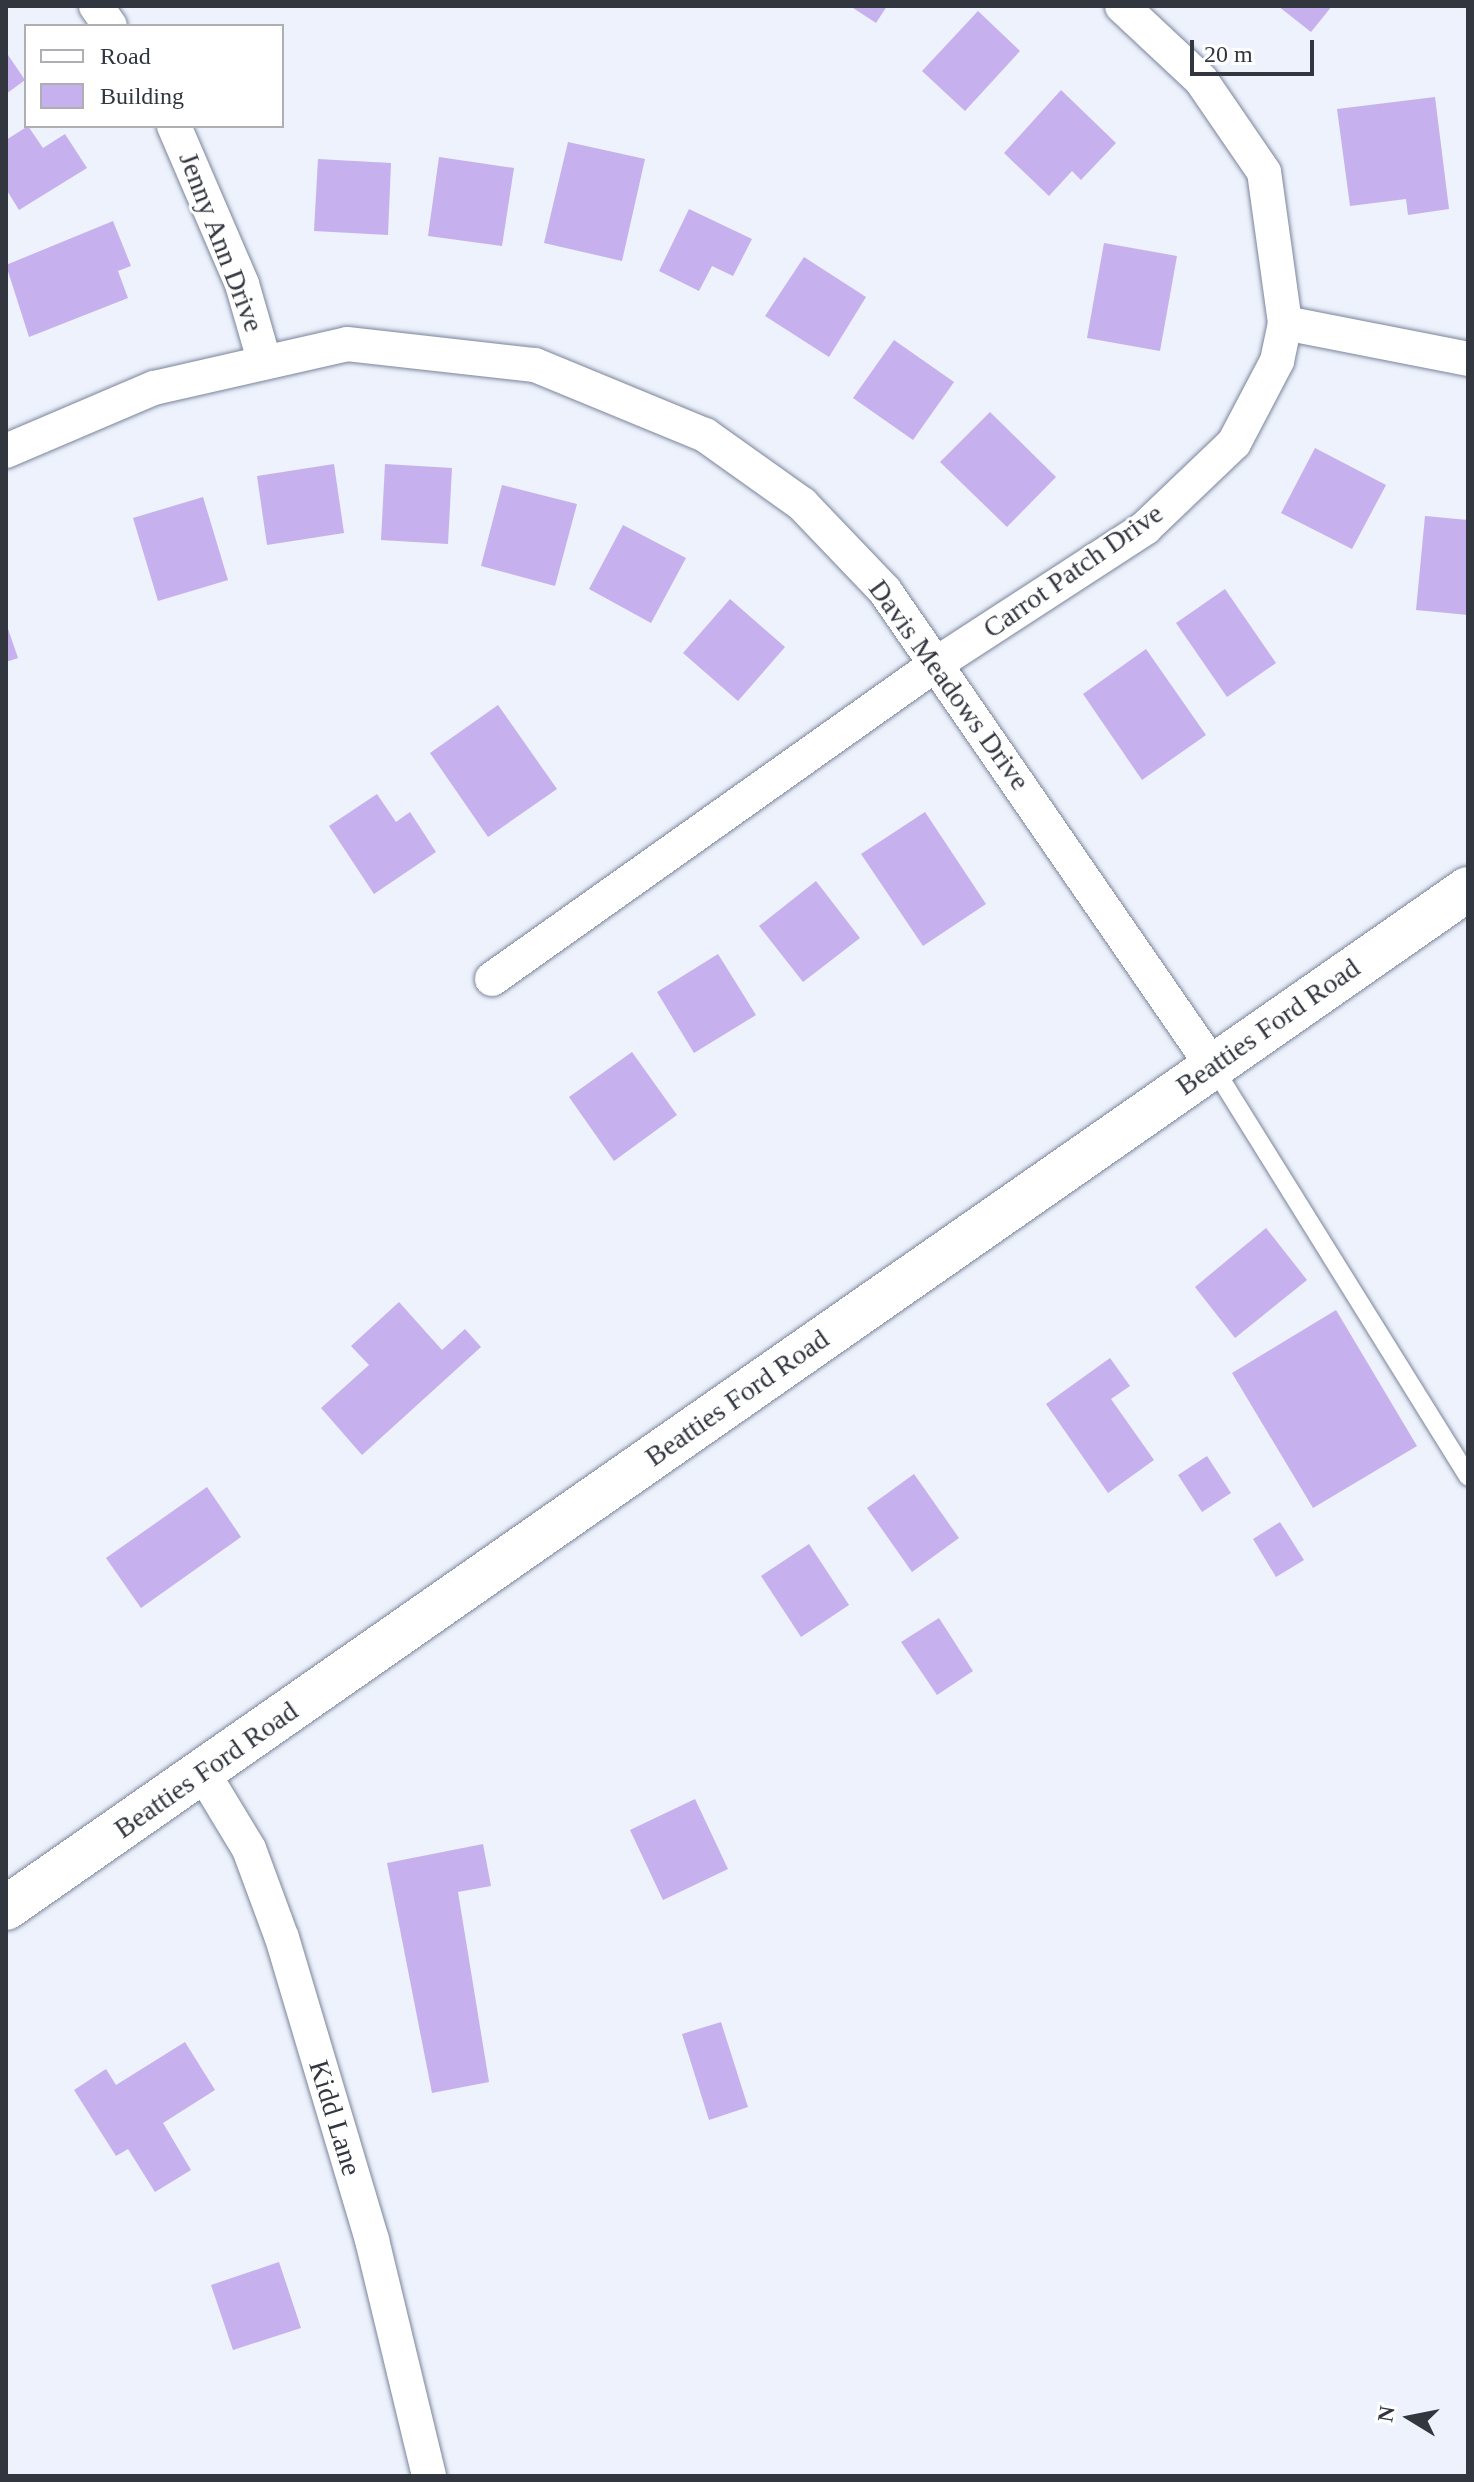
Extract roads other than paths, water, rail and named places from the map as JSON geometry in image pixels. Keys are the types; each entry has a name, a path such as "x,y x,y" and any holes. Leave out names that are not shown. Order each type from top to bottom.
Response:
{"main road":[{"name":"Beatties Ford Road","path":"6,1908 1468,889"}],"street":[{"path":"96,6 109,24"},
{"name":"Carrot Patch Drive","path":"492,979 939,662 1145,528 1234,443 1277,361 1285,323 1264,172 1201,80 1122,6"},
{"name":"Jenny Ann Drive","path":"175,128 242,284 264,360"},
{"path":"1285,323 1468,359"},
{"name":"Davis Meadows Drive","path":"6,451 154,388 264,360 347,344 438,350 535,365 612,391 705,435 802,504 939,662 1212,1065"},
{"name":"Kidd Lane","path":"203,1773 249,1849 282,1938 372,2240 429,2476"}],"lane":[{"path":"1212,1065 1468,1477"}]}
